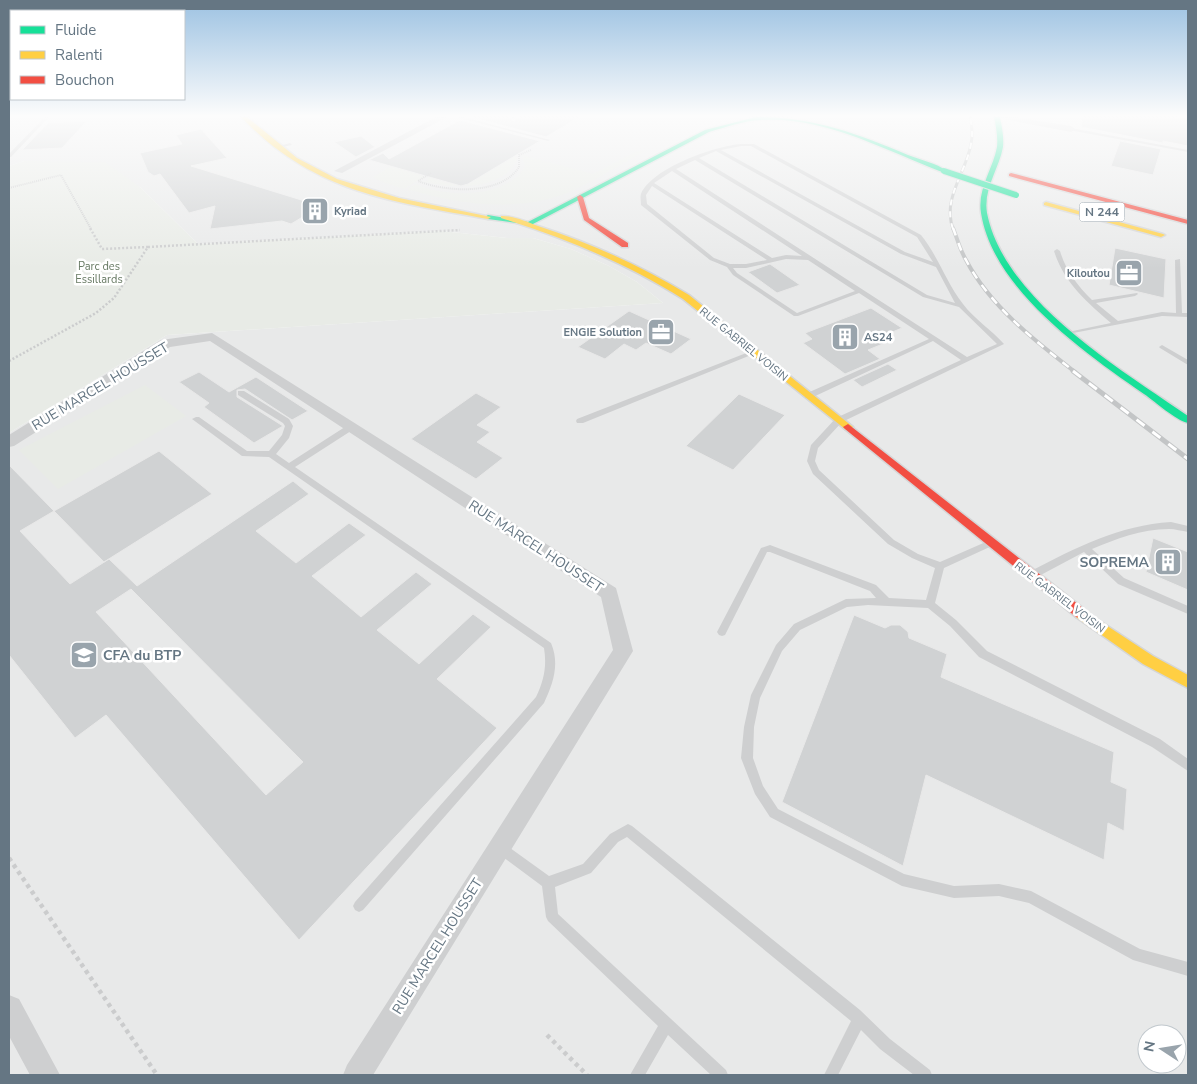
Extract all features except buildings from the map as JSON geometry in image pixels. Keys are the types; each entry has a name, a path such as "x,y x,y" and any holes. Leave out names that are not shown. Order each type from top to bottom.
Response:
{"main road":[{"name":"RUE GABRIEL VOISIN","path":"312,168 326,176 370,193 406,202 529,224 593,244 620,257 686,298 1075,610 1122,643 1188,682"},
{"path":"333,168 399,192 529,224 637,168"},
{"name":"N 244","path":"946,168 1016,191 1188,233"},
{"name":"N 244","path":"986,168 1188,222"},
{"path":"995,168 984,196 984,212 988,231 1010,272 1034,300 1070,333 1188,420"},
{"path":"1016,191 1034,200 1169,236"},
{"path":"580,197 583,214 591,224 622,243 686,298"},
{"path":"487,213 568,203"}],"street":[{"path":"339,171 346,168"},
{"name":"RUE MARCEL HOUSSET","path":"9,442 166,343 212,338 609,593 623,651 357,1075"},
{"path":"9,1009 46,1075"}],"lane":[{"path":"675,168 651,183 643,195 644,205 712,259 729,266 746,266 770,259 810,259"},
{"path":"712,168 925,296 961,306"},
{"path":"749,168 903,253 938,266"},
{"path":"793,168 919,236 932,250 938,266 961,306 1001,344 839,420 814,447 811,461 816,472 891,542 915,556 940,566 991,543"},
{"path":"672,169 966,360"},
{"path":"326,176 339,171"},
{"path":"651,183 770,259"},
{"path":"1057,251 1060,264 1067,278 1090,302 1116,323"},
{"path":"1178,260 1179,314"},
{"path":"729,266 735,274 796,315 860,291"},
{"path":"1090,302 1135,294"},
{"path":"1070,333 1162,314 1188,315"},
{"path":"808,396 933,338"},
{"path":"1162,347 1188,364"},
{"path":"580,421 754,352"},
{"path":"241,393 286,421 289,426 286,436 271,454"},
{"path":"196,419 245,454 271,454 548,646 552,662 549,680 540,700 359,906"},
{"path":"290,467 351,427"},
{"path":"1032,575 1062,558 1120,535 1162,524 1188,529"},
{"path":"722,632 764,550 770,548 873,588 888,603"},
{"path":"1086,549 1121,581 1188,610"},
{"path":"930,604 940,566"},
{"path":"1188,766 1156,743 983,654 953,623 930,604 868,601 846,603 797,627 779,648 755,698 749,727 747,758 759,790 774,813 902,880 954,892 1000,890 1031,897 1138,955 1182,969 1188,969"},
{"path":"548,883 587,869 614,838 628,830 859,1019 885,1044 925,1075"},
{"path":"499,847 548,883 552,918 721,1075"},
{"path":"831,1075 859,1019"},
{"path":"638,1075 666,1024"}],"path":[{"path":"431,173 418,182 454,190 473,188 505,179 514,174 519,168"},
{"path":"9,188 61,176 102,249 467,229"},
{"path":"9,361 96,313 114,298 148,247"},
{"path":"9,858 157,1075"},
{"path":"547,1035 587,1075"}],"shaded area":[{"path":"53,168 1188,168 1188,1075 9,1075 9,433 167,335 663,303 637,282 609,266 571,249 533,238 507,238 442,231 198,244 140,187"}],"green space":[{"name":"Parc des Essillards","path":"9,168 113,168 140,187 198,244 442,231 507,238 533,238 571,249 609,266 637,282 663,303 167,335 9,433"},
{"path":"389,168 430,173 404,189 373,177"},
{"path":"462,168 512,168 500,177 474,185 434,184 422,181 429,181 427,178 433,174"},
{"path":"524,168 569,168 593,174 605,168 616,168 562,195 543,200 504,205 445,199 407,189 416,184 442,192 475,193 505,185 517,177"},
{"path":"145,385 186,416 58,489 19,450"}],"railway":[{"path":"953,229 950,207 963,168"},
{"path":"953,228 964,256 988,293 1014,322 1075,372"},
{"path":"1073,371 1188,459"}],"traffic: fast":[{"path":"488,217 529,224 637,168"},
{"path":"935,168 944,171"},
{"path":"993,168 985,189 984,213 995,246 1013,276 1038,305 1066,332 1097,357 1188,420"},
{"path":"944,171 1016,195"}],"traffic: slow":[{"path":"309,168 334,181 377,195 488,217"},
{"path":"1046,204 1161,235"},
{"path":"503,217 551,232 598,250 620,260 686,297 848,427"},
{"path":"1080,613 1148,660 1188,682"}],"traffic: jam":[{"path":"1011,175 1188,222"},
{"path":"580,197 586,219 625,245"},
{"path":"848,427 1080,613"}],"place":[{"name":"Kyriad","path":"315,211"},
{"name":"Kiloutou","path":"1129,273"},
{"name":"ENGIE Solution","path":"661,332"},
{"name":"AS24","path":"845,337"},
{"name":"SOPREMA","path":"1168,562"},
{"name":"CFA du BTP","path":"84,655"}]}
